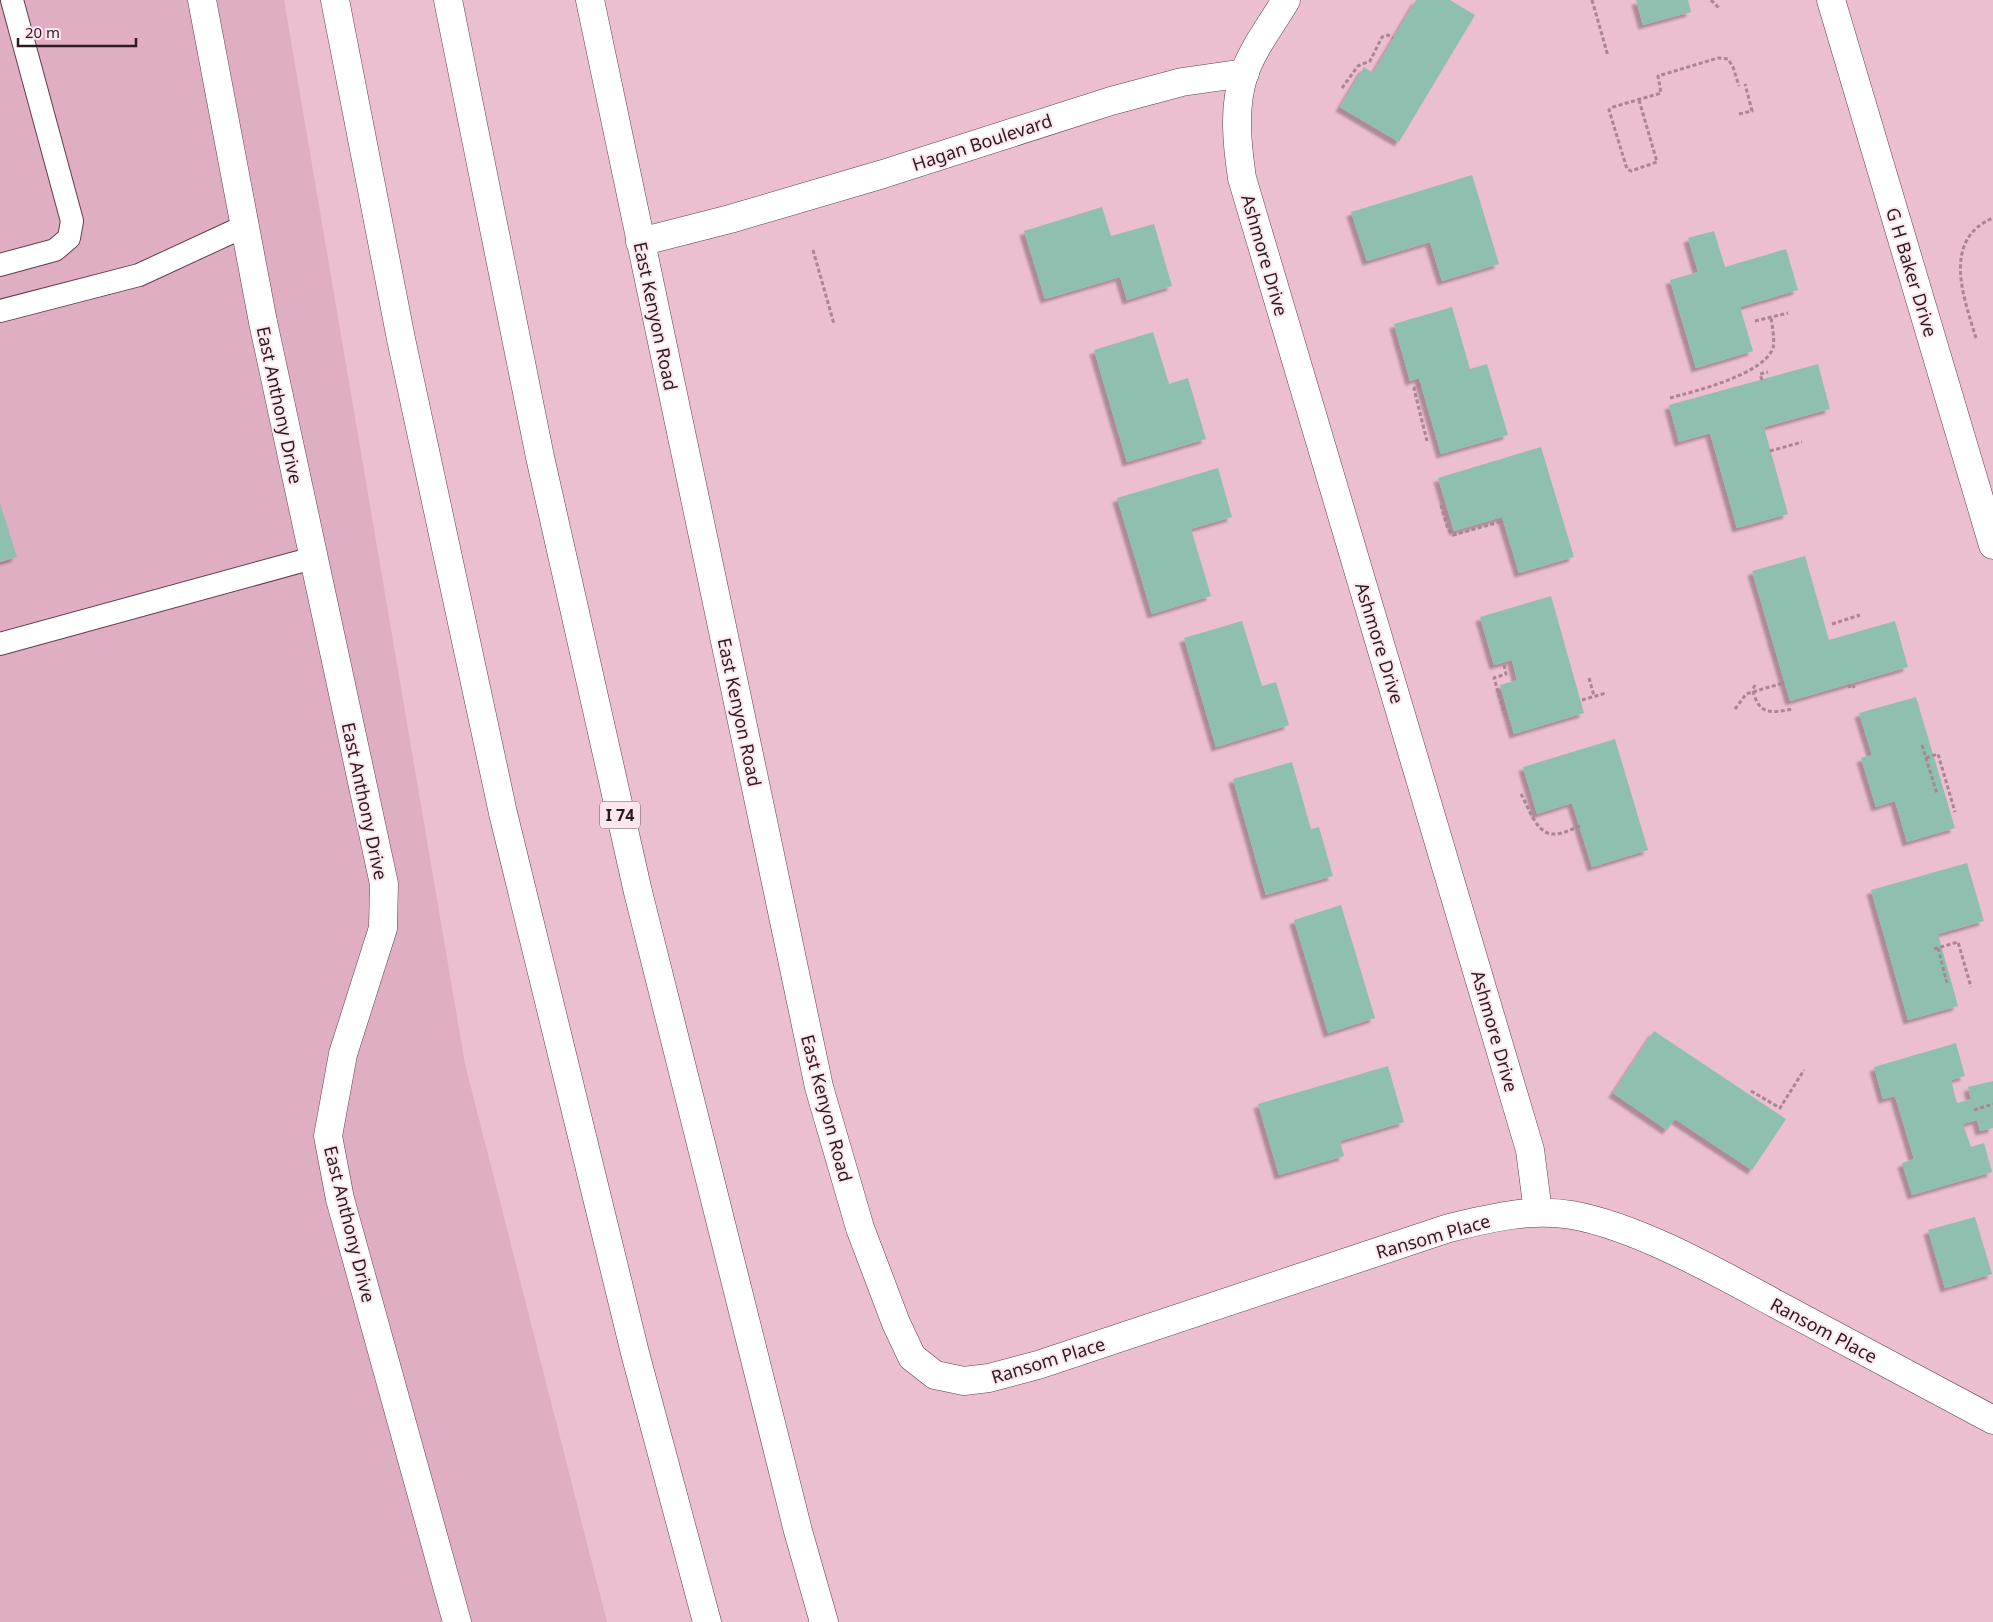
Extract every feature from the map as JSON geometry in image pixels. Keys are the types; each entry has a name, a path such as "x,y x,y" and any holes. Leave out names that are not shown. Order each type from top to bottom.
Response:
{"main road":[{"name":"East Anthony Drive","path":"202,0 263,322 384,884 383,928 343,1054 328,1136 340,1199 457,1622"},
{"path":"335,0 401,339 504,813 635,1354 707,1622"},
{"name":"I 74","path":"448,0 540,457 638,892 795,1521 824,1622"},
{"name":"East Kenyon Road","path":"590,0 822,1096 860,1228 896,1323 912,1357 935,1375 964,1382"},
{"path":"1245,73 1256,49 1286,0"},
{"name":"G H Baker Drive","path":"1831,0 1993,544"},
{"name":"Hagan Boulevard","path":"640,242 730,219 883,174 1111,101 1182,82 1245,73"},
{"name":"Ashmore Drive","path":"1245,73 1240,89 1236,139 1242,178 1530,1150 1538,1212"},
{"name":"Ransom Place","path":"964,1382 989,1378 1038,1365 1449,1228 1491,1218 1538,1212 1573,1215 1622,1229 1715,1271 1993,1420"}],"lane":[{"path":"0,265 55,250 70,238 72,221 12,0"},
{"path":"0,311 139,275 245,226"},
{"path":"0,644 313,558"}],"path":[{"path":"1592,0 1608,56"},
{"path":"1711,0 1720,9"},
{"path":"1342,88 1358,66 1370,61 1382,38 1388,35 1393,38"},
{"path":"1639,100 1657,162 1631,171 1627,168 1609,110 1639,100 1661,93 1657,79 1658,76 1718,58 1728,60 1733,67 1739,86"},
{"path":"1739,114 1752,110 1745,84"},
{"path":"1976,338 1960,278 1960,256 1971,232 1993,218"},
{"path":"813,250 834,324"},
{"path":"1755,321 1788,313"},
{"path":"1670,398 1720,384 1757,365 1771,352 1774,346 1771,317"},
{"path":"1762,380 1760,374 1768,372"},
{"path":"1421,385 1416,386 1414,389 1427,441"},
{"path":"1678,395 1680,402"},
{"path":"1770,451 1802,442"},
{"path":"1441,505 1448,529 1453,535 1503,521"},
{"path":"1832,624 1860,615"},
{"path":"1504,665 1506,674 1494,678 1505,715"},
{"path":"1589,678 1594,696"},
{"path":"1735,709 1740,700 1753,691 1783,683"},
{"path":"1849,684 1850,688 1855,686"},
{"path":"1755,685 1753,691 1762,710 1771,712 1793,709"},
{"path":"1582,700 1606,693"},
{"path":"1922,744 1924,756 1937,794"},
{"path":"1924,756 1938,754 1955,812"},
{"path":"1521,794 1536,821 1546,832 1558,833 1580,826"},
{"path":"1948,983 1936,949 1958,942 1971,987"},
{"path":"1751,1091 1780,1108 1804,1070"},
{"path":"1974,1110 1993,1104"}],"shaded area":[{"path":"0,0 284,0 465,1064 607,1622 0,1622"}],"building":[{"path":"1416,0 1450,0 1475,15 1399,142 1340,107 1364,67 1373,73"},
{"path":"1636,0 1688,0 1691,12 1643,25"},
{"path":"1472,175 1499,264 1442,281 1430,242 1367,261 1351,212"},
{"path":"1102,207 1111,236 1154,224 1172,286 1127,300 1120,277 1045,299 1024,231"},
{"path":"1714,231 1725,267 1786,249 1798,290 1740,307 1753,351 1696,368 1670,280 1698,272 1688,238"},
{"path":"1452,307 1470,369 1487,364 1508,435 1441,454 1419,378 1410,381 1394,324"},
{"path":"1153,332 1169,384 1188,378 1206,439 1127,462 1094,350"},
{"path":"1818,364 1830,409 1764,427 1788,514 1737,528 1710,433 1679,442 1669,405"},
{"path":"1541,447 1574,557 1519,573 1502,517 1454,531 1438,478"},
{"path":"1218,468 1232,517 1191,529 1211,596 1152,614 1117,498"},
{"path":"0,503 17,557 0,562"},
{"path":"1805,556 1829,640 1895,621 1908,667 1790,701 1752,571"},
{"path":"1551,596 1584,713 1514,734 1500,685 1517,680 1512,660 1494,665 1480,617"},
{"path":"1242,621 1262,686 1276,682 1289,725 1216,747 1184,638"},
{"path":"1916,697 1955,828 1907,842 1895,801 1876,807 1861,758 1872,755 1859,713"},
{"path":"1615,739 1648,850 1592,867 1572,803 1537,814 1523,767"},
{"path":"1292,762 1311,829 1319,827 1333,876 1266,895 1233,779"},
{"path":"1967,863 1984,921 1938,934 1958,1006 1908,1020 1871,890"},
{"path":"1341,905 1375,1018 1328,1033 1294,920"},
{"path":"1654,1031 1786,1119 1752,1170 1675,1119 1667,1130 1613,1093"},
{"path":"1956,1043 1965,1076 1951,1080 1957,1103 1971,1099 1968,1087 1993,1081 1993,1128 1980,1131 1977,1120 1963,1124 1971,1147 1984,1143 1992,1172 1912,1195 1902,1163 1914,1159 1895,1096 1883,1099 1874,1067"},
{"path":"1388,1066 1404,1122 1340,1141 1344,1156 1279,1175 1258,1104"},
{"path":"1975,1217 1992,1274 1945,1288 1928,1230"}]}
